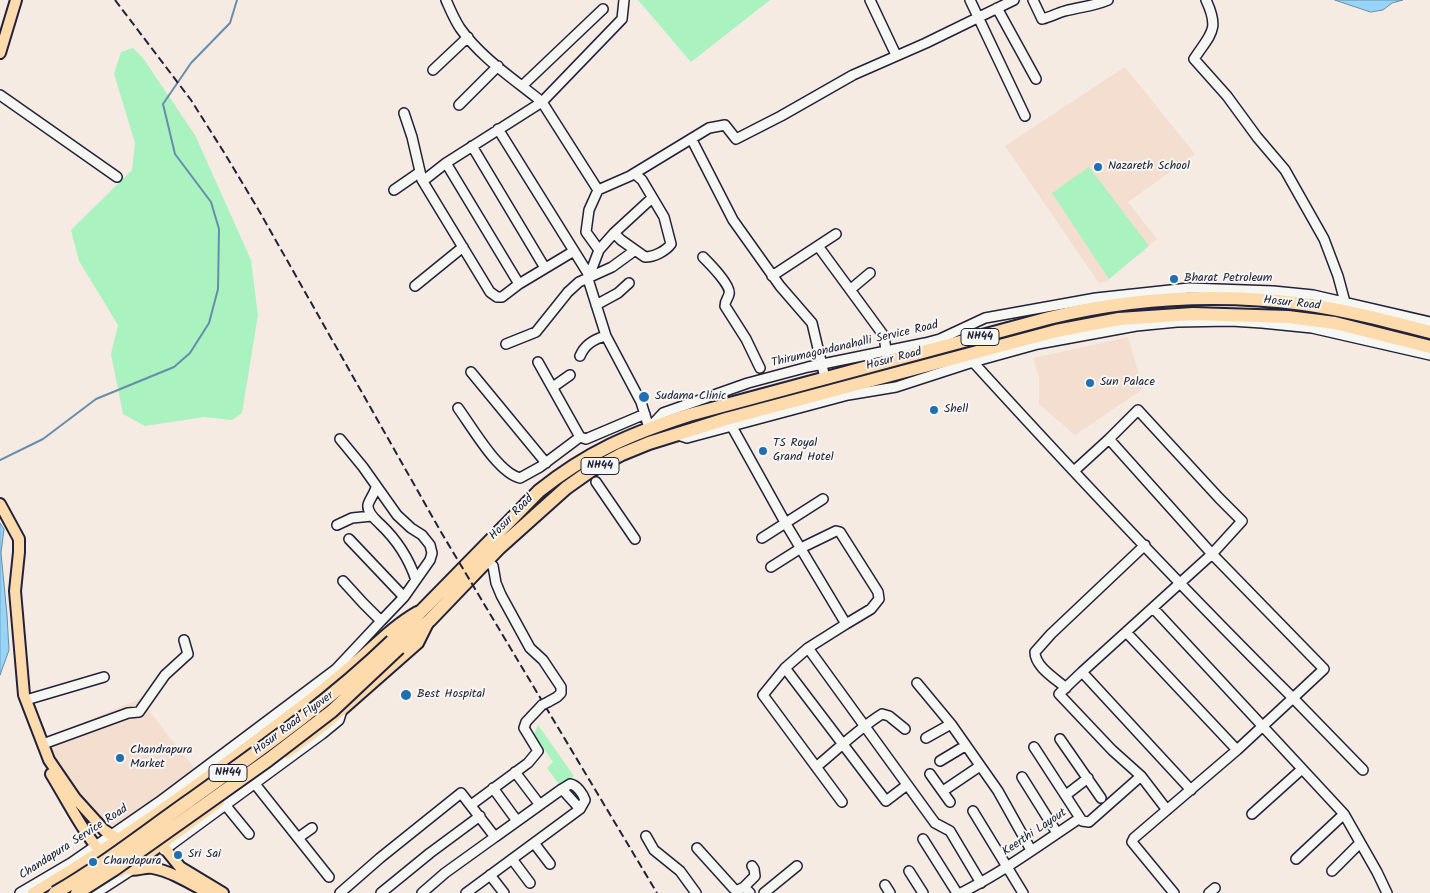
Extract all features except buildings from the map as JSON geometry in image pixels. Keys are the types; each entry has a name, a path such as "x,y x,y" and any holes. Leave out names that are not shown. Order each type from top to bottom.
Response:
{"highway":[{"name":"Hosur Road","path":"423,608 539,491 577,462 648,428 825,378 887,357 1084,310 1132,303 1174,300 1253,300 1303,304 1371,317 1430,332"},
{"name":"Hosur Road","path":"430,620 486,561 555,497 590,471 622,454 649,443 735,417 1056,331 1119,320 1193,314 1288,317 1335,323 1430,347"},
{"name":"Hosur Road Flyover","path":"76,893 113,870 268,760 332,711 396,644 423,608"},
{"name":"Hosur Road Flyover","path":"55,893 104,861 291,727 396,644 430,620"}],"main road":[{"path":"0,53 15,1"},
{"path":"0,504 19,539 15,591 25,698 28,723 43,761 98,849 128,869 152,868 176,876 208,893"},
{"path":"33,893 115,838 142,817 190,790 350,667 402,620 423,608"},
{"path":"85,893 163,847 206,812 224,803 283,757 342,710 418,643 430,620"},
{"path":"25,698 49,760 75,798 104,830 115,838"},
{"path":"190,790 206,812"},
{"path":"142,817 180,867 223,893"}],"street":[{"path":"446,0 461,28 484,55 542,102 598,190"},
{"path":"394,190 446,163 542,102 622,19 624,0"},
{"path":"870,0 896,56"},
{"path":"970,0 1025,116"},
{"path":"599,250 586,232 589,210 598,190 635,174 709,128 725,126 736,139 781,116 854,74 1014,0"},
{"path":"1033,0 1042,19 1050,18 1061,12 1094,6 1108,0"},
{"path":"1206,0 1214,17 1212,33 1194,58 1286,170 1324,238 1345,302"},
{"path":"1000,5 1036,79"},
{"path":"522,86 603,9"},
{"path":"433,70 468,37"},
{"path":"459,105 498,66"},
{"path":"0,95 117,177"},
{"path":"404,113 422,176 490,292 497,297 502,297 518,284 574,251"},
{"path":"498,129 589,277 606,336 641,402 648,428"},
{"path":"692,140 733,220 772,276 812,323 825,378"},
{"path":"472,146 545,268"},
{"path":"446,163 518,284"},
{"path":"614,233 645,257 650,257 671,244 666,220 642,180 635,174"},
{"path":"589,277 599,250 614,233 652,198"},
{"path":"772,276 836,234"},
{"path":"818,246 884,336 887,357"},
{"path":"414,286 463,247"},
{"path":"506,344 536,332 568,292 579,282 612,267 634,250"},
{"path":"703,257 727,285 729,295 725,300 725,306 746,339 760,368"},
{"path":"851,289 870,272"},
{"path":"596,305 618,293 630,283"},
{"name":"Thirumagondanahalli Service Road","path":"648,428 663,413 748,383 823,364 887,357 940,339 984,318 1096,298 1181,289 1273,291 1313,295 1430,322"},
{"path":"674,435 686,438 848,395 896,387 973,362 1038,344 1119,329 1177,322 1262,323 1312,328 1430,355"},
{"path":"580,356 583,349 590,342 606,336"},
{"path":"538,362 580,436 586,439 644,414"},
{"path":"973,362 1144,545 1363,770"},
{"path":"471,372 546,462"},
{"path":"553,388 570,375"},
{"path":"458,408 500,465 514,476 520,478 546,462 580,436"},
{"path":"1074,471 1138,410 1218,498 1242,521 1212,554 1059,694 1112,750 1141,776 1167,810"},
{"path":"731,426 786,524 846,624"},
{"path":"1109,438 1212,554 1324,669 1237,750 1134,838 1132,842 1174,893"},
{"path":"142,817 336,670 404,597 430,560 432,553 430,545 422,535 410,528 397,515 363,467 340,439"},
{"path":"596,482 634,539"},
{"path":"376,487 372,498 368,502 368,508 372,516 382,525 404,554 416,580"},
{"path":"762,538 823,499"},
{"path":"337,525 352,518 372,516"},
{"path":"771,567 801,548 836,531 840,532 878,592 879,600 877,604 808,648 785,668 763,695 842,802"},
{"path":"349,539 404,597"},
{"path":"1066,688 1038,663 1035,652 1051,634 1144,545"},
{"path":"471,805 528,763 538,751 524,728 526,722 545,703 561,693 561,687 543,660 530,648 501,595 496,583 493,566 486,561"},
{"path":"344,581 381,621"},
{"path":"1153,608 1344,814 1387,893"},
{"path":"1126,632 1237,750"},
{"path":"43,744 86,730 128,713 139,712 165,675 188,654 184,640"},
{"path":"808,648 935,823 950,831 981,883"},
{"path":"336,670 350,667"},
{"path":"785,668 886,800 907,785"},
{"path":"1082,672 1191,790"},
{"path":"25,698 104,677"},
{"path":"917,683 951,724 998,791 1031,850"},
{"path":"163,847 224,803 255,784 339,720 342,710"},
{"path":"816,767 844,745 863,726 882,714 889,716 905,729"},
{"path":"926,738 951,724"},
{"path":"1060,739 1101,798"},
{"path":"940,761 965,746"},
{"path":"1034,747 1080,818"},
{"path":"943,791 980,766"},
{"path":"1252,814 1302,770"},
{"path":"515,772 540,805"},
{"path":"930,774 950,802"},
{"name":"Keerthi Layout","path":"959,893 981,883 1080,818 1082,821 1089,822 1141,776"},
{"path":"1022,777 1057,833"},
{"path":"1066,795 1088,778"},
{"path":"255,784 329,877"},
{"path":"494,788 517,821"},
{"path":"422,893 445,873 562,789 580,809 467,893"},
{"path":"340,893 462,792 495,837"},
{"path":"224,803 249,834"},
{"path":"973,811 1023,893"},
{"path":"1296,858 1344,814"},
{"path":"381,893 430,852 480,816"},
{"path":"298,838 312,828"},
{"path":"646,836 654,850 680,871 696,893"},
{"path":"923,839 959,893"},
{"path":"534,843 550,864"},
{"path":"1332,871 1360,843"},
{"path":"697,848 734,889 747,890 755,876 752,866"},
{"name":"Chandapura Service Road","path":"20,893 98,849"},
{"path":"512,859 530,883"},
{"path":"764,893 797,866"},
{"path":"96,893 128,869"},
{"path":"910,871 923,893"},
{"path":"490,875 504,893"}],"shaded area":[{"name":"Nazareth School","path":"1125,67 1195,154 1128,202 1157,239 1107,281 1099,283 1005,146"},
{"name":"Sun Palace","path":"1128,337 1143,389 1075,435 1039,404 1039,377 1033,358"},
{"name":"Chandrapura Market","path":"140,699 198,773 121,825 111,825 101,819 59,769 48,747 48,737"}],"green space":[{"path":"638,0 770,0 691,62"},
{"path":"133,48 143,58 195,135 251,260 258,315 242,413 232,420 204,417 145,426 123,414 111,354 118,325 79,261 71,230 132,170 135,143 114,74 121,52"},
{"path":"1089,167 1149,246 1109,279 1052,193"},
{"path":"538,725 574,776 561,787 547,768 553,762 534,735"}],"water":[{"path":"1335,0 1403,0 1392,3 1383,10 1371,12"},
{"path":"0,523 4,529 1,553 9,650 0,675"}],"waterway":[{"path":"0,460 43,439 96,399 174,367 190,353 209,323 218,289 219,229 211,202 175,154 163,104 191,63 230,23 237,0"}],"railway":[{"path":"115,0 191,100 225,154 441,532 657,893"}],"place":[{"name":"Nazareth School","path":"1098,167"},
{"name":"Bharat Petroleum","path":"1174,279"},
{"name":"Sun Palace","path":"1090,383"},
{"name":"Sudama Clinic","path":"644,397"},
{"name":"Shell","path":"934,410"},
{"name":"TS Royal Grand Hotel","path":"763,451"},
{"name":"Best Hospital","path":"406,695"},
{"name":"Chandrapura Market","path":"120,758"},
{"name":"Sri Sai","path":"178,855"},
{"name":"Chandapura","path":"93,862"}]}
